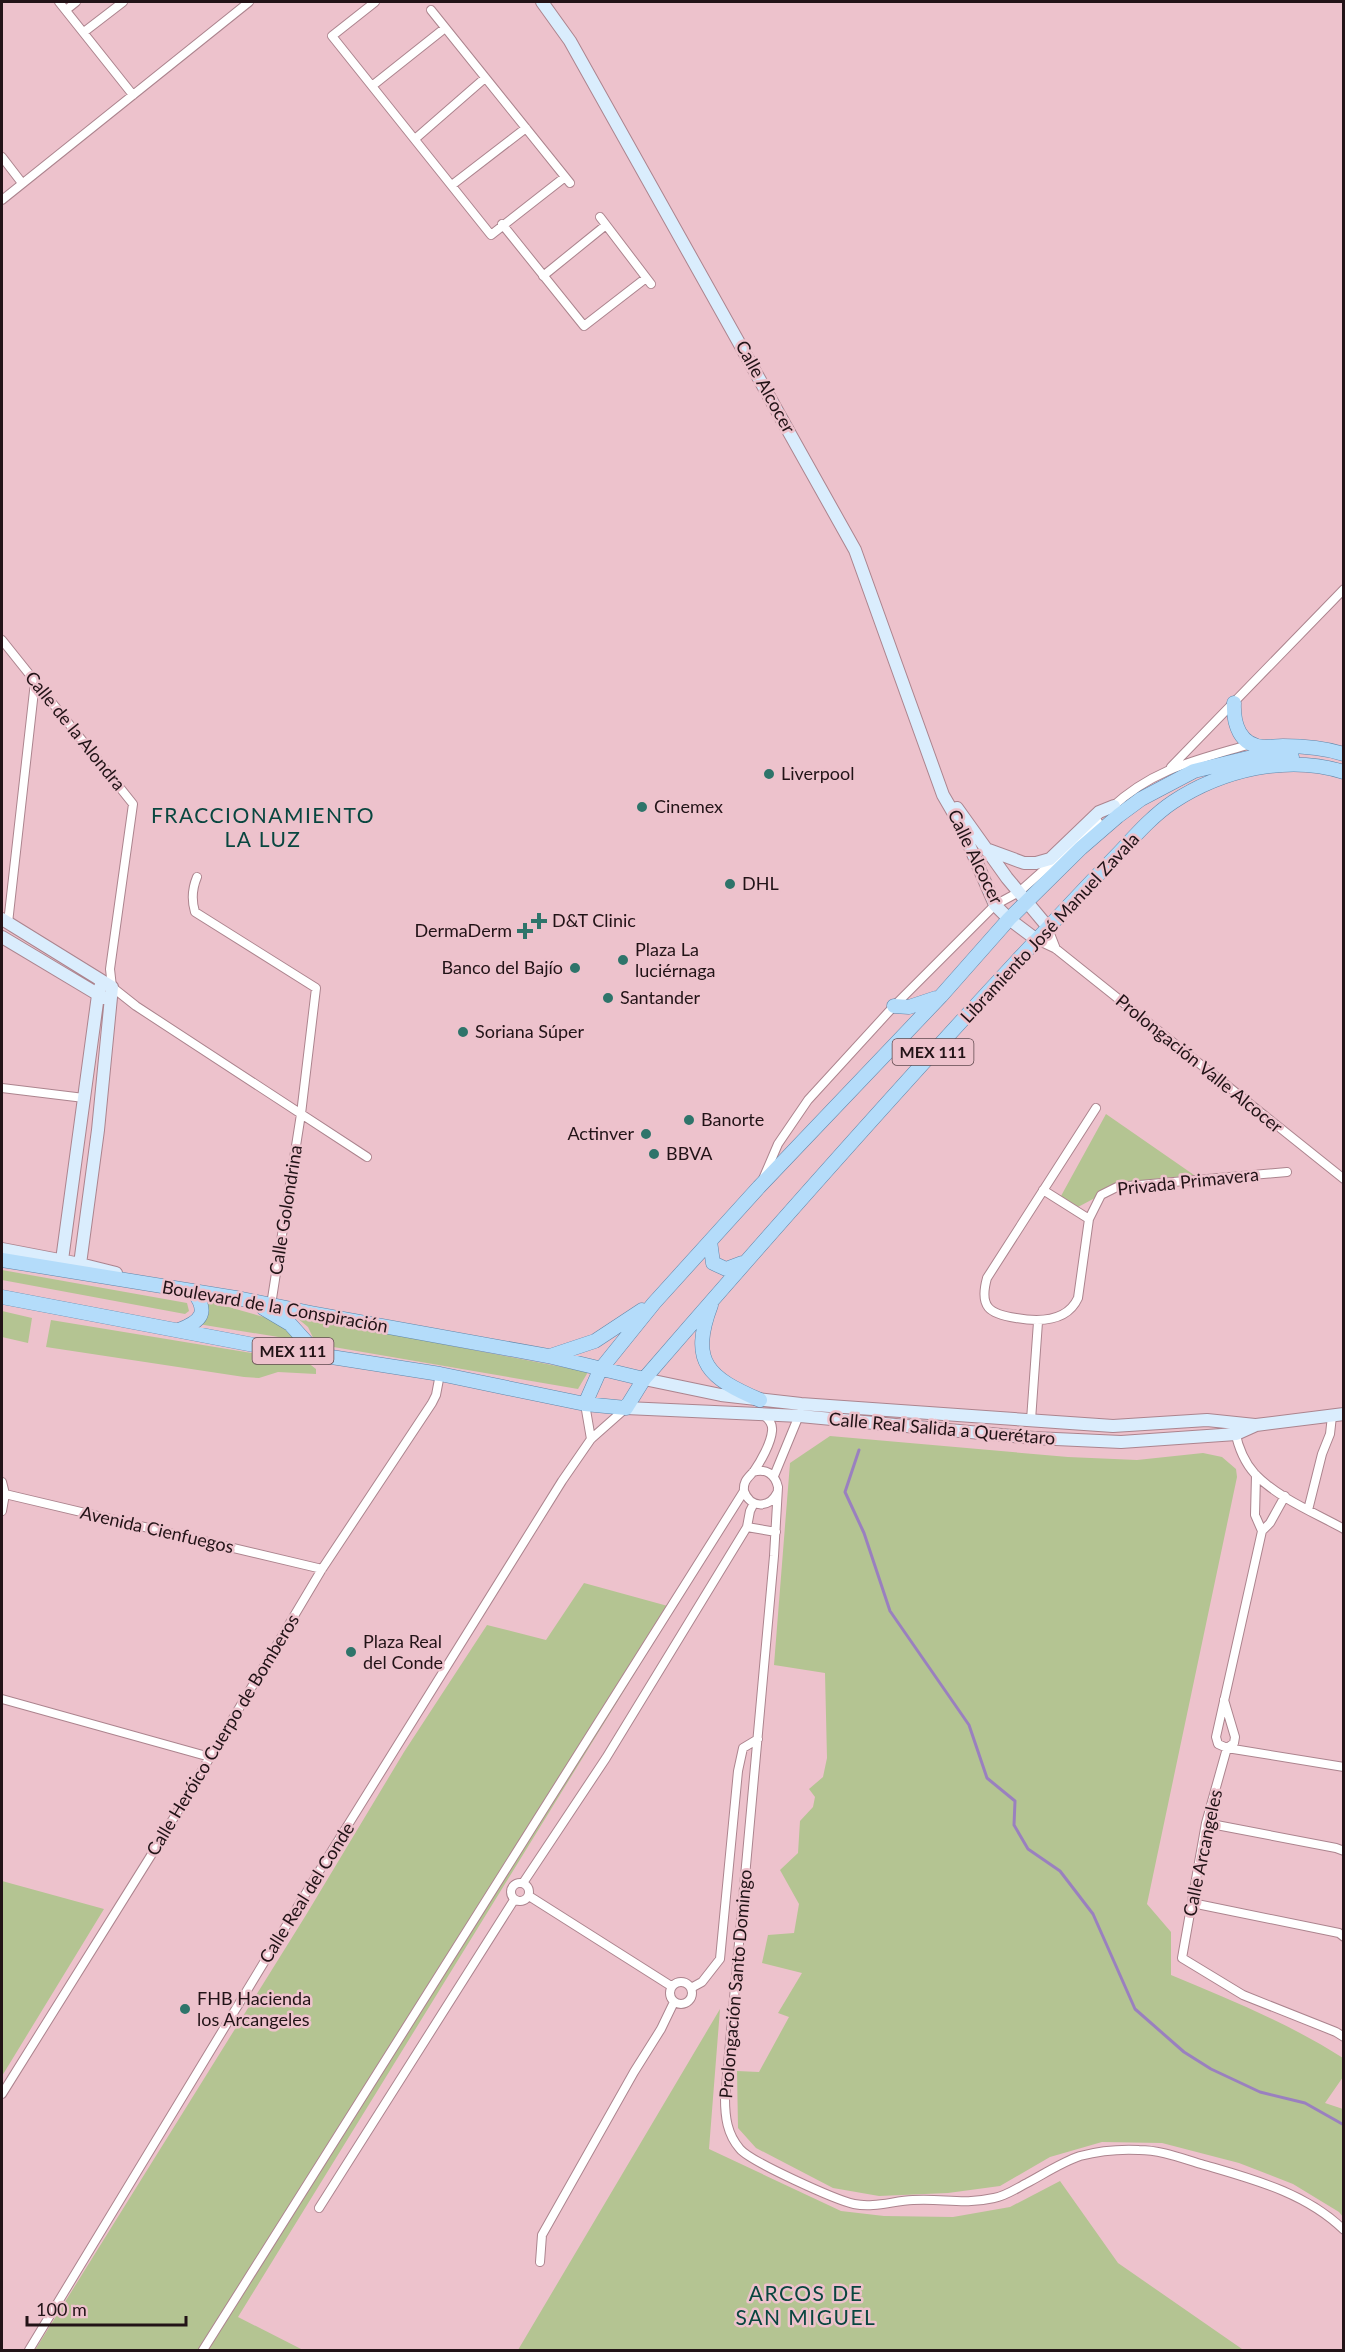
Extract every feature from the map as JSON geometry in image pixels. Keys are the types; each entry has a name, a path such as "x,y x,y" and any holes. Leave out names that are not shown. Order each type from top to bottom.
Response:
{"main road":[{"path":"1234,703 1233,717 1236,727 1251,744 1264,747 1312,748 1344,754"},
{"name":"Libramiento José Manuel Zavala","path":"654,1303 759,1187 941,996 1009,919 1023,896 1118,816 1166,783 1194,771 1252,757 1297,757 1344,765"},
{"name":"Libramiento José Manuel Zavala","path":"644,1379 747,1260 1047,926 1170,803 1222,776 1255,768 1299,764 1344,772"},
{"path":"894,1006 909,1007 941,996"},
{"path":"710,1241 713,1263 720,1268 732,1268 747,1260"},
{"name":"Boulevard de la Conspiración","path":"4,1262 242,1299 548,1356"},
{"path":"179,1330 192,1325 199,1318 202,1310 202,1302 193,1291"},
{"name":"MEX 111","path":"4,1296 254,1346 440,1374 585,1404 626,1408 644,1379 548,1356"},
{"path":"714,1298 703,1336 702,1350 705,1361 721,1382 760,1400"},
{"path":"242,1299 273,1312 290,1323 318,1355"},
{"name":"MEX 111","path":"548,1356 595,1341 654,1303"},
{"name":"MEX 111","path":"585,1404 600,1370 654,1303"}],"street":[{"path":"59,2 133,94"},
{"path":"66,10 76,2"},
{"path":"84,32 123,2"},
{"path":"2,200 249,2"},
{"path":"375,2 332,36 490,236 502,224 568,180 431,10"},
{"name":"Calle Alcocer","path":"542,2 570,41 855,550 943,795 961,826 995,905 1036,940"},
{"path":"372,86 445,28"},
{"path":"415,139 485,78"},
{"path":"452,185 525,128"},
{"path":"2,157 22,183"},
{"path":"502,224 584,327 649,281 600,217"},
{"path":"543,276 606,225"},
{"path":"759,1187 778,1144 808,1100 894,1006 995,905 1023,896 1114,806 1132,791 1170,768 1344,589"},
{"name":"Calle de la Alondra","path":"2,640 133,804 107,984 112,1001 80,1263"},
{"path":"34,681 5,921 107,984 136,1006 368,1157"},
{"path":"1170,768 1251,744"},
{"name":"Calle Alcocer","path":"943,795 963,814 1047,926"},
{"path":"989,850 1024,863 1036,863 1050,859 1099,813 1114,806"},
{"name":"Calle Golondrina","path":"196,877 192,889 192,904 195,912 316,988 301,1114 270,1305"},
{"path":"1047,926 1056,950"},
{"path":"2,937 98,995 112,1001 136,1006"},
{"name":"Prolongación Valle Alcocer","path":"1036,940 1056,950 1344,1179"},
{"name":"Calle de la Alondra","path":"62,1260 98,995 107,984"},
{"path":"2,1088 84,1098"},
{"name":"Privada Primavera","path":"1096,1108 987,1278 983,1291 985,1302 991,1311 999,1316 1038,1322 1058,1317 1073,1307 1078,1298 1089,1219 1101,1195 1117,1187 1287,1172"},
{"path":"80,1128 98,1130"},
{"path":"1043,1190 1089,1219"},
{"path":"2,1249 80,1263 164,1286"},
{"path":"1031,1420 1038,1322"},
{"name":"Calle Heróico Cuerpo de Bomberos","path":"2,2094 154,1851 322,1569 432,1403 440,1374"},
{"name":"Calle Real Salida a Querétaro","path":"644,1379 700,1391 760,1400 801,1410 1034,1438 1120,1442 1338,1415"},
{"path":"585,1404 591,1439"},
{"name":"Calle Real Salida a Querétaro","path":"626,1408 763,1414 801,1410 1113,1426 1207,1420 1235,1428"},
{"name":"Calle Real del Conde","path":"29,2350 323,1865 562,1481 591,1439 626,1408"},
{"path":"524,1883 606,1758 747,1527 750,1511 757,1504 770,1502 777,1493 778,1487 774,1476 801,1410"},
{"path":"203,2350 744,1491 745,1480 753,1472 768,1444 772,1430 770,1422 763,1414"},
{"path":"1308,1510 1322,1454 1338,1415"},
{"path":"1235,1428 1246,1462 1256,1475 1285,1496 1344,1529"},
{"path":"753,1472 764,1471 774,1476"},
{"name":"Calle Arcangeles","path":"1256,1475 1256,1515 1262,1531"},
{"path":"2,1482 5,1494 2,1511"},
{"path":"744,1491 746,1496 776,1519"},
{"name":"Prolongación Santo Domingo","path":"777,1493 776,1532 725,2098 725,2118 730,2135 740,2150 755,2161 838,2198 854,2204 874,2206 892,2201 967,2203 997,2198 1079,2157 1109,2151 1140,2150 1162,2153 1251,2179 1294,2195 1328,2214 1344,2230"},
{"name":"Avenida Cienfuegos","path":"5,1494 322,1569"},
{"name":"Calle Arcangeles","path":"1227,1748 1218,1744 1216,1737 1262,1531 1270,1523 1285,1496"},
{"path":"747,1527 776,1532"},
{"path":"2,1699 210,1757"},
{"name":"Calle Arcangeles","path":"1224,1700 1235,1737 1234,1743 1227,1748 1206,1823 1182,1958 1243,1995 1344,2037"},
{"path":"691,1989 702,1982 720,1959 738,1771 743,1748 758,1739"},
{"path":"1227,1748 1344,1767"},
{"path":"1206,1823 1344,1851"},
{"path":"514,1900 510,1893 511,1888 519,1882 524,1883"},
{"path":"524,1883 529,1896"},
{"path":"514,1900 521,1901 529,1896"},
{"path":"529,1896 671,1986"},
{"path":"319,2208 514,1900"},
{"path":"1191,1903 1339,1933 1344,1937"},
{"path":"671,1986 682,1982 691,1989"},
{"path":"671,1986 670,1998 674,2002 685,2004 690,2000 691,1989"},
{"path":"540,2262 542,2235 634,2072 662,2029 674,2002"}],"green space":[{"path":"1106,1114 1194,1175 1125,1182 1078,1207 1061,1196"},
{"path":"2,1270 187,1303 189,1311 185,1314 2,1280"},
{"path":"204,1300 274,1320 303,1341 198,1324"},
{"path":"2,1311 32,1318 28,1343 2,1337"},
{"path":"290,1312 588,1372 578,1389 316,1344 308,1327"},
{"path":"51,1320 307,1362 316,1369 316,1374 278,1372 259,1378 244,1377 46,1347"},
{"path":"830,1436 1068,1457 1137,1460 1203,1453 1222,1457 1236,1469 1237,1477 1147,1904 1171,1932 1171,1975 1281,2023 1343,2058 1343,2077 1325,2103 1343,2109 1343,2217 1339,2212 1293,2184 1239,2163 1162,2143 1102,2142 1050,2157 1000,2186 948,2193 879,2196 833,2188 756,2148 738,2128 737,2071 759,2072 789,2017 778,2013 802,1973 762,1963 768,1935 794,1933 799,1904 780,1870 798,1853 800,1821 813,1807 815,1797 809,1789 823,1777 827,1758 825,1673 774,1665 790,1463"},
{"path":"584,1583 675,1608 238,2317 303,2350 35,2350 306,1915 404,1752 487,1625 546,1640"},
{"path":"2,1881 104,1909 2,2076"},
{"path":"720,2009 709,2149 841,2211 884,2216 953,2217 1010,2207 1060,2181 1118,2263 1242,2349 518,2350"}],"waterway":[{"path":"859,1450 845,1492 864,1533 890,1611 969,1725 987,1778 1015,1801 1014,1825 1028,1849 1060,1871 1093,1914 1135,2009 1184,2052 1211,2069 1260,2092 1305,2103 1344,2125"}],"place":[{"name":"Liverpool","path":"769,774"},
{"name":"Cinemex","path":"642,807"},
{"name":"DHL","path":"730,884"},
{"name":"D&T Clinic","path":"539,921"},
{"name":"DermaDerm","path":"525,931"},
{"name":"Plaza La luciérnaga","path":"623,960"},
{"name":"Banco del Bajío","path":"575,968"},
{"name":"Santander","path":"608,998"},
{"name":"Soriana Súper","path":"463,1032"},
{"name":"Banorte","path":"689,1120"},
{"name":"Actinver","path":"646,1134"},
{"name":"BBVA","path":"654,1154"},
{"name":"Plaza Real del Conde","path":"351,1652"},
{"name":"FHB Hacienda los Arcangeles","path":"185,2009"}],"district":[{"name":"FRACCIONAMIENTO LA LUZ","path":"263,828"},
{"name":"ARCOS DE SAN MIGUEL","path":"806,2306"}]}
